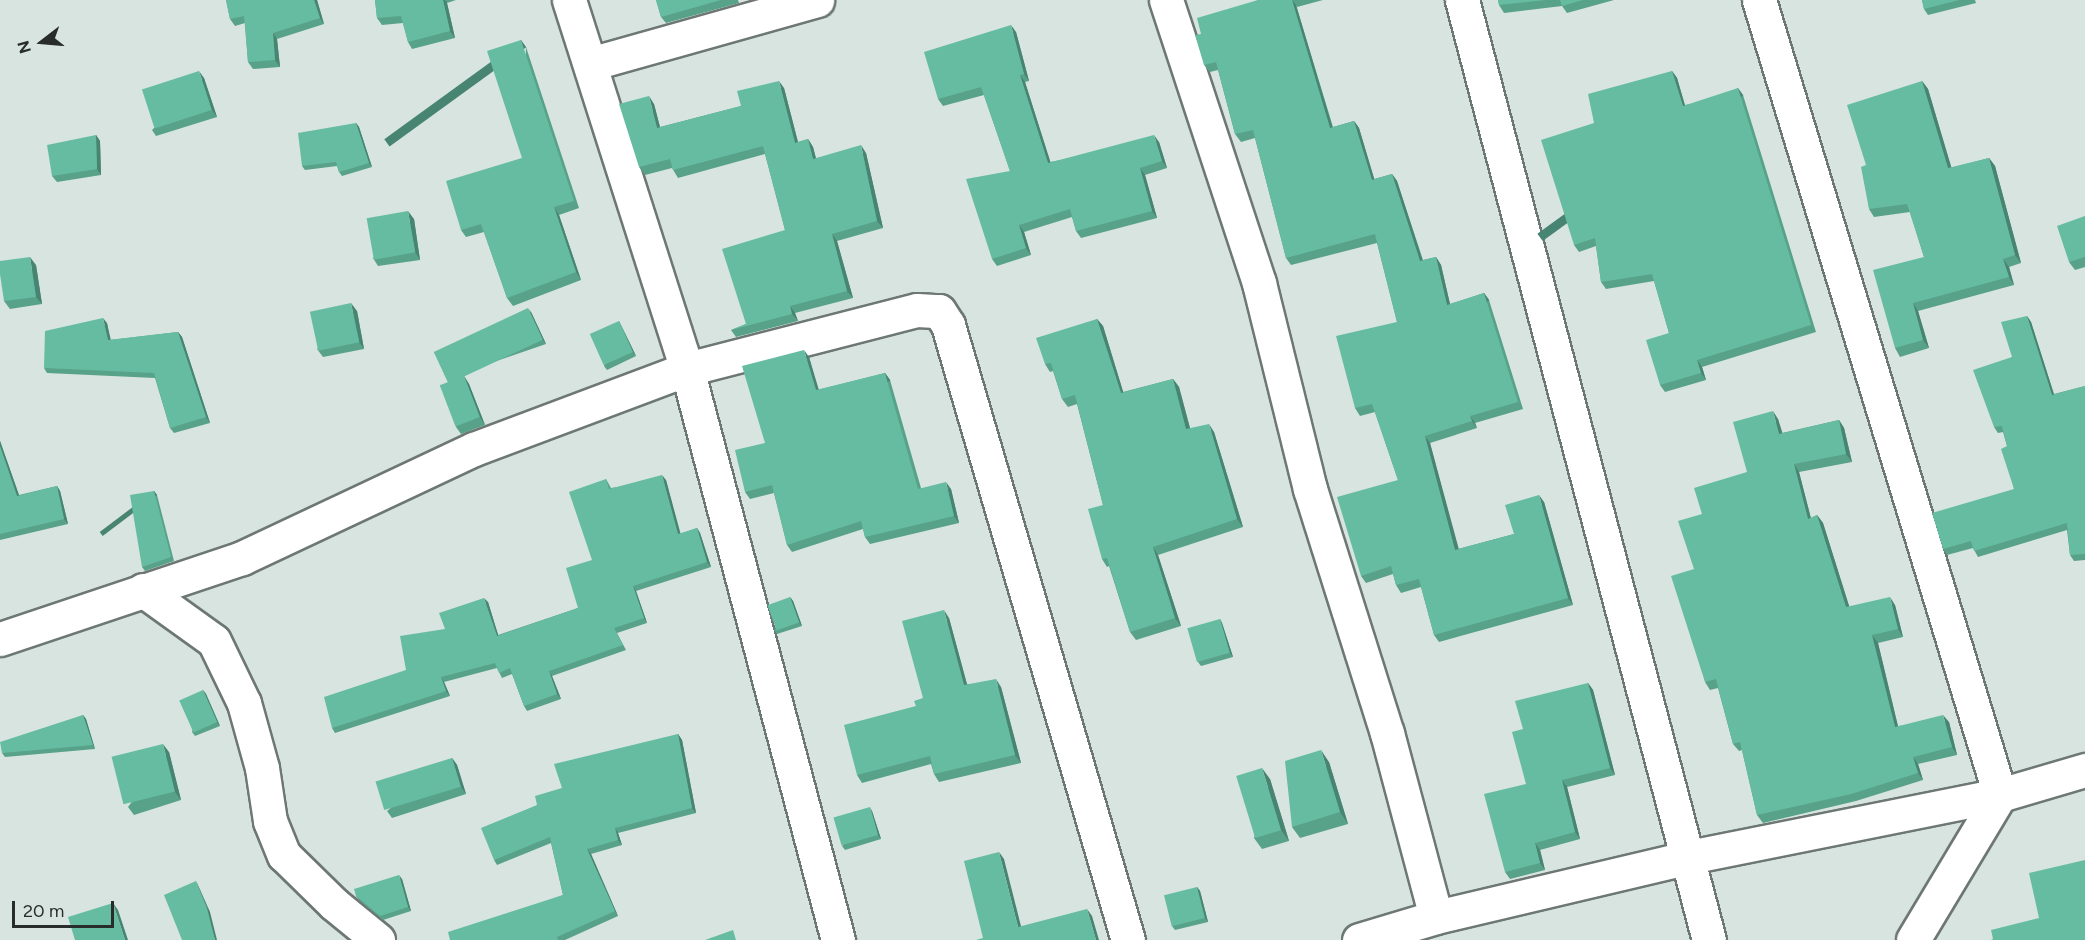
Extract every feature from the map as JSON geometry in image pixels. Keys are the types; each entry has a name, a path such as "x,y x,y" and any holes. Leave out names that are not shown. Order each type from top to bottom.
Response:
{"street":[{"path":"569,0 687,369 838,940"},
{"path":"590,64 817,0"},
{"path":"1166,0 1259,283 1310,489 1387,733 1436,917"},
{"path":"1462,0 1709,940"},
{"path":"1759,0 2000,795 1913,940"},
{"path":"0,639 242,558 474,449 687,369 917,310 939,311 948,325 1128,940"},
{"path":"143,590 214,641 244,703 262,768 270,820 284,855 334,904 378,940"},
{"path":"1359,940 1436,917 1689,857 2000,795 2085,770"}],"building":[{"path":"226,0 314,0 320,18 273,33 275,60 248,62 244,16 230,19"},
{"path":"375,0 443,0 450,31 408,42 401,16 377,18"},
{"path":"656,0 721,0 661,17"},
{"path":"1258,0 1292,0 1330,128 1354,121 1372,180 1392,174 1420,261 1436,257 1447,305 1484,293 1518,402 1470,416 1472,421 1425,436 1455,550 1514,534 1505,505 1539,495 1568,598 1434,635 1419,579 1396,585 1391,566 1361,576 1337,497 1398,480 1372,404 1355,408 1336,336 1397,322 1375,234 1286,258 1253,130 1235,134 1216,62 1204,65 1195,35 1201,34 1197,18"},
{"path":"1498,0 1546,0 1499,5"},
{"path":"1560,0 1583,0 1562,6"},
{"path":"1922,0 1959,0 1924,9"},
{"path":"1011,25 1024,74 1020,75 1048,163 1154,135 1162,161 1140,168 1152,211 1076,231 1070,209 1019,225 1026,248 992,259 966,179 1010,171 981,87 938,99 924,52"},
{"path":"521,40 574,201 554,207 576,272 507,298 481,224 461,230 446,181 522,158 487,51"},
{"path":"199,71 212,110 155,129 142,90"},
{"path":"1672,71 1683,106 1738,88 1811,325 1697,360 1701,373 1660,385 1646,340 1669,333 1652,274 1601,282 1595,238 1574,245 1541,140 1594,123 1588,94"},
{"path":"779,81 795,143 808,139 813,159 861,145 877,221 832,234 847,291 790,306 792,314 731,330 746,324 722,249 785,230 763,146 673,170 670,159 639,167 619,104 649,96 657,128 741,106 737,91"},
{"path":"1922,81 1948,168 1989,158 2015,255 2003,259 2009,277 1913,303 1923,340 1895,348 1873,270 1924,257 1907,204 1869,209 1861,167 1866,165 1847,105"},
{"path":"356,123 369,163 339,172 336,162 302,166 298,133"},
{"path":"96,135 97,169 52,176 47,145"},
{"path":"408,211 415,252 374,260 367,218"},
{"path":"2085,216 2085,257 2069,262 2057,226"},
{"path":"30,257 36,297 4,301 0,261"},
{"path":"351,303 359,342 318,351 310,312"},
{"path":"528,308 543,340 449,384 434,352"},
{"path":"2027,316 2052,395 2085,386 2085,554 2070,555 2067,523 1974,551 1971,541 1943,549 1932,513 2014,489 2001,449 2007,446 2002,426 1994,427 1973,370 2012,357 2001,322"},
{"path":"103,318 108,340 178,332 206,417 170,428 154,373 44,368 45,331"},
{"path":"1097,319 1121,393 1173,379 1186,429 1209,424 1237,519 1153,547 1175,618 1130,632 1107,558 1102,559 1088,509 1103,505 1075,395 1062,399 1051,363 1045,364 1036,338"},
{"path":"619,321 633,352 604,365 590,334"},
{"path":"804,350 816,390 885,373 918,489 946,482 954,516 865,537 861,521 787,545 772,485 745,492 735,450 765,443 742,366"},
{"path":"464,376 480,417 455,426 440,385"},
{"path":"1773,411 1779,434 1839,420 1846,454 1794,464 1808,519 1817,515 1846,607 1890,597 1898,629 1872,635 1895,727 1943,715 1952,747 1913,757 1918,773 1851,794 1757,815 1740,742 1733,744 1716,679 1705,682 1671,576 1694,569 1678,521 1702,514 1694,488 1747,472 1733,422"},
{"path":"0,446 17,496 57,486 64,519 0,534"},
{"path":"662,475 678,534 697,528 707,562 633,586 644,618 614,628 623,645 549,671 557,694 524,706 510,668 499,673 495,663 441,677 446,691 332,728 324,697 406,670 400,636 445,629 439,613 484,598 497,636 578,608 566,568 592,560 569,492 606,479 609,489"},
{"path":"154,491 171,557 142,567 130,495"},
{"path":"790,597 799,622 777,631 767,605"},
{"path":"944,610 964,685 996,679 1015,755 934,774 930,756 857,775 844,725 916,706 914,701 923,698 902,621"},
{"path":"1220,619 1230,653 1197,662 1187,628"},
{"path":"1588,683 1610,768 1562,780 1575,832 1535,843 1540,863 1505,872 1484,794 1526,784 1512,732 1523,729 1515,701"},
{"path":"203,690 217,722 193,733 179,701"},
{"path":"83,715 93,745 2,753 0,742"},
{"path":"678,734 692,808 615,828 618,840 587,849 615,911 557,937 558,940 450,940 448,932 563,895 550,837 494,860 481,828 537,805 535,796 562,788 554,764"},
{"path":"163,744 175,792 123,804 112,757"},
{"path":"1321,750 1340,812 1292,827 1285,761"},
{"path":"452,758 461,787 384,810 375,781"},
{"path":"1262,768 1281,830 1255,838 1236,776"},
{"path":"870,807 878,835 841,845 833,817"},
{"path":"999,852 1018,927 1087,909 1096,940 976,940 983,938 964,861"},
{"path":"2085,860 2085,940 1991,940 1993,939 1991,930 2039,918 2029,873"},
{"path":"399,875 408,907 380,916 356,896 354,889"},
{"path":"196,881 207,908 215,940 182,940 164,895"},
{"path":"1197,887 1205,918 1172,926 1164,895"},
{"path":"113,903 125,940 75,940 68,917"},
{"path":"733,930 736,940 705,940"}]}
